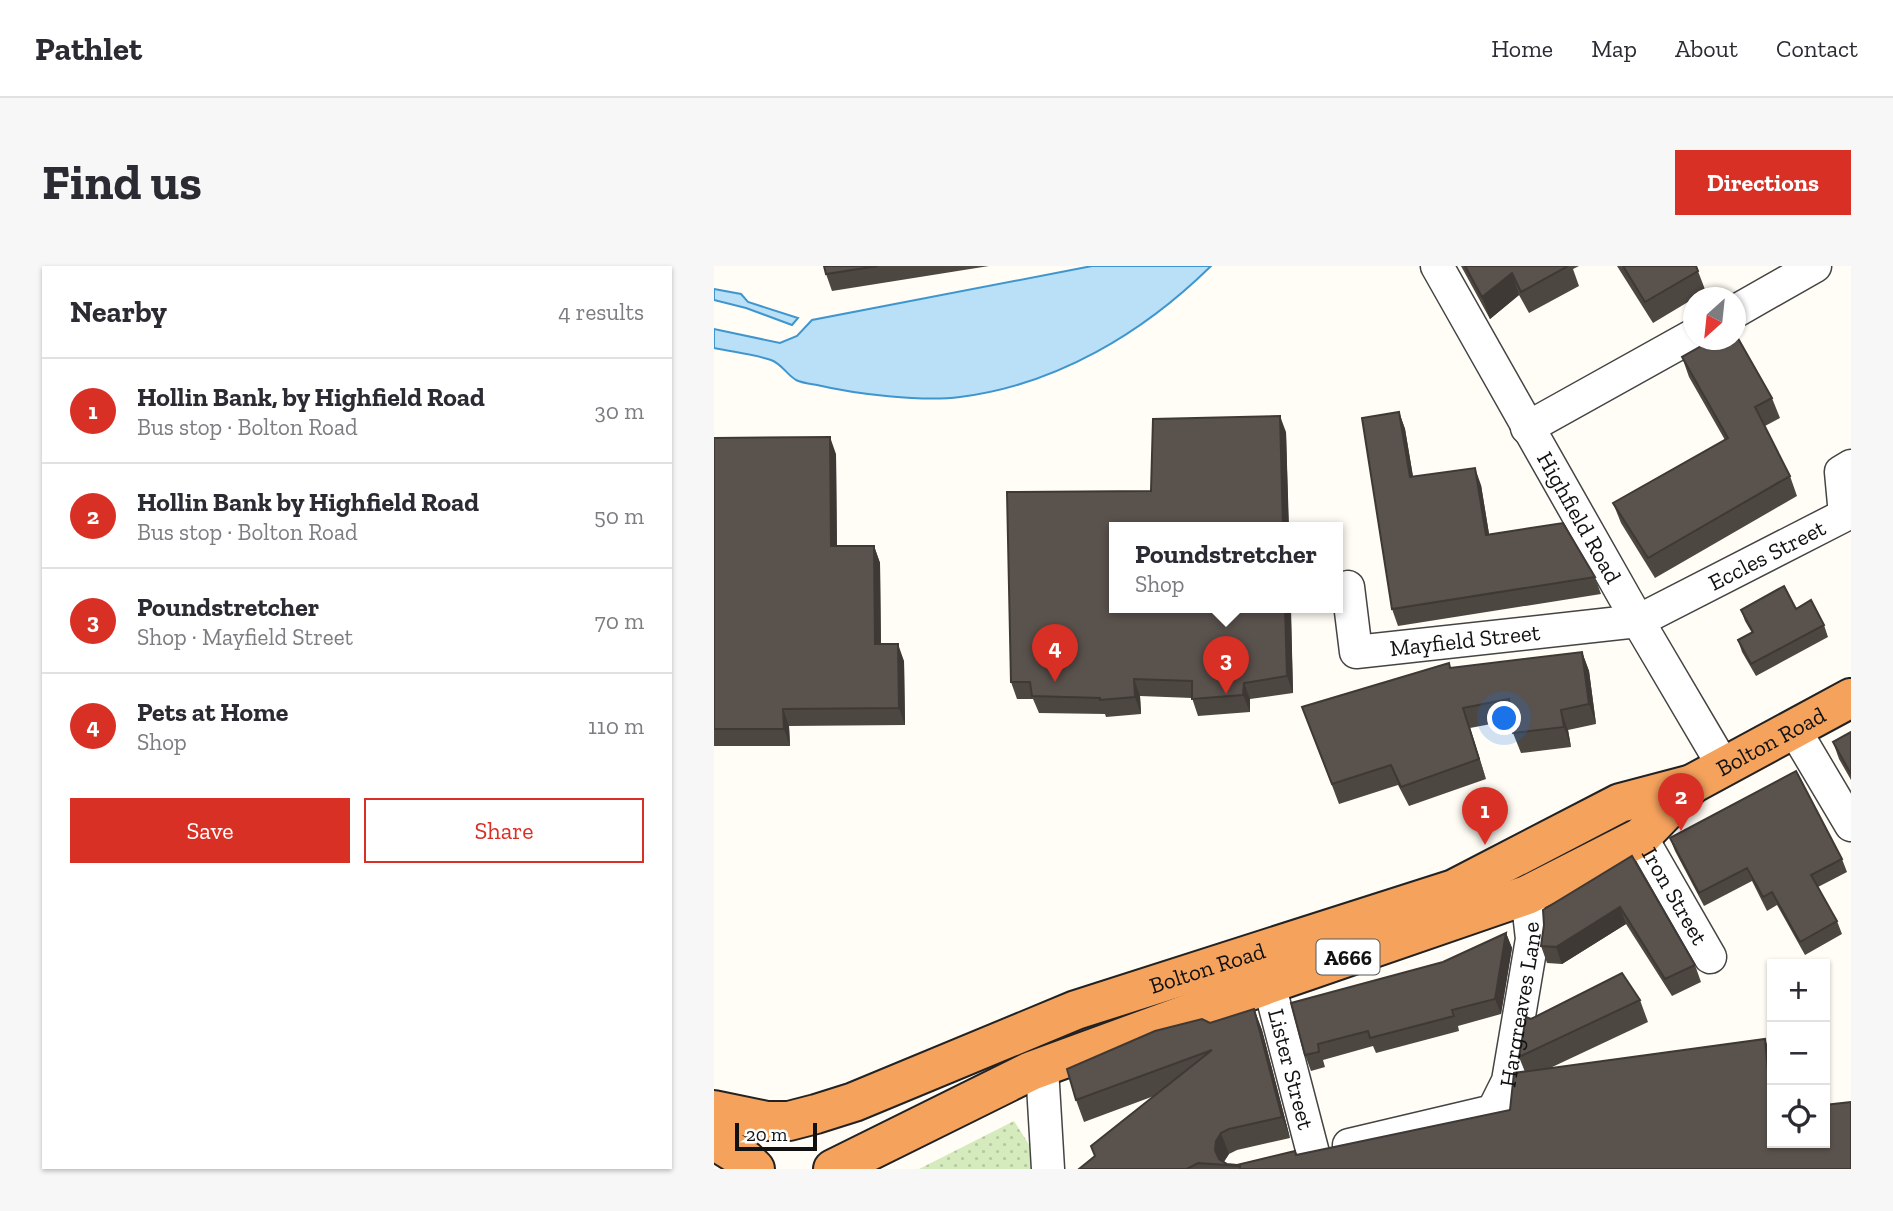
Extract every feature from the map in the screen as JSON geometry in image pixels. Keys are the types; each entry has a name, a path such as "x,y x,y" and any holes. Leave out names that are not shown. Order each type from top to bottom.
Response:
{"highway":[{"name":"Bolton Road","path":"714,1110 747,1119 789,1121 854,1102 1076,1010 1454,889 1620,803 1708,776 1851,698"},
{"name":"Bolton Road","path":"833,1169 1042,1068 1269,984 1527,895 1641,837 1708,776"},
{"path":"880,1169 984,1096"},
{"path":"809,1169 826,1138 854,1102"},
{"path":"714,1140 746,1160 755,1169"}],"street":[{"name":"Highfield Road","path":"1437,266 1638,621 1708,776"},
{"path":"1746,305 1815,266"},
{"path":"1527,428 1683,341"},
{"name":"Eccles Street","path":"1638,621 1848,520 1841,472 1851,466"},
{"name":"Mayfield Street","path":"1348,587 1356,652 1638,621"},
{"path":"1794,729 1851,825"},
{"name":"Iron Street","path":"1641,837 1710,957"},
{"name":"Hargreaves Lane","path":"1301,1156 1493,1111 1508,1080 1532,939 1527,895"},
{"name":"Lister Street","path":"1269,984 1301,1156"},
{"path":"1042,1068 1048,1169"}],"green space":[{"path":"1014,1121 1030,1146 1033,1169 919,1169"}],"water":[{"path":"1092,266 1211,266 1157,313 1096,352 1030,381 996,391 960,397 888,396 806,383 796,380 771,360 714,348 714,329 780,343 797,336 812,320"},
{"path":"714,289 741,294 748,302 798,318 792,325 746,308 714,300"}],"building":[{"path":"824,266 878,266 826,274"},
{"path":"1465,266 1568,266 1521,292 1512,273 1482,297"},
{"path":"1623,266 1696,266 1698,271 1645,302"},
{"path":"1694,350 1745,350 1772,398 1755,407 1790,476 1648,558 1613,503 1728,438 1682,357"},
{"path":"1399,412 1410,477 1475,468 1486,535 1563,523 1595,577 1392,609 1362,418"},
{"path":"1280,416 1283,522 1109,522 1109,613 1285,613 1287,676 1244,683 1243,695 1192,699 1192,681 1134,679 1135,697 1100,700 1032,696 1030,682 1011,682 1007,492 1151,491 1153,419"},
{"path":"830,437 831,546 874,546 875,644 898,644 899,708 783,709 784,729 714,729 714,438"},
{"path":"1784,586 1796,609 1811,600 1824,625 1751,664 1738,640 1753,632 1741,610"},
{"path":"1582,652 1589,704 1561,710 1564,727 1513,733 1509,699 1463,708 1479,759 1401,787 1391,765 1332,784 1302,707 1449,663 1450,668"},
{"path":"1851,732 1851,774 1833,742"},
{"path":"1796,771 1842,859 1811,875 1837,921 1800,942 1772,892 1763,897 1747,868 1699,893 1670,838"},
{"path":"1632,856 1695,965 1665,979 1620,907 1556,947 1541,946 1543,910"},
{"path":"1506,933 1495,999 1452,1010 1454,1016 1370,1038 1368,1031 1318,1044 1319,1052 1305,1055 1291,1003 1443,962"},
{"path":"1622,973 1640,1000 1519,1057 1526,1017 1531,1019"},
{"path":"1254,1009 1282,1117 1221,1133 1215,1150 1219,1159 1227,1164 1237,1165 1295,1151 1296,1155 1510,1110 1514,1073 1765,1039 1767,1148 1830,1148 1830,1104 1851,1102 1851,1169 1240,1169 1240,1166 1198,1163 1187,1169 1079,1169 1095,1156 1091,1146 1212,1050 1076,1100 1067,1069 1155,1031 1202,1019 1210,1023"}],"place":[{"name":"Pets at Home","path":"1055,682"},
{"name":"Poundstretcher","path":"1226,694"},
{"name":"Hollin Bank by Highfield Road","path":"1681,831"},
{"name":"Hollin Bank, by Highfield Road","path":"1485,845"}]}
